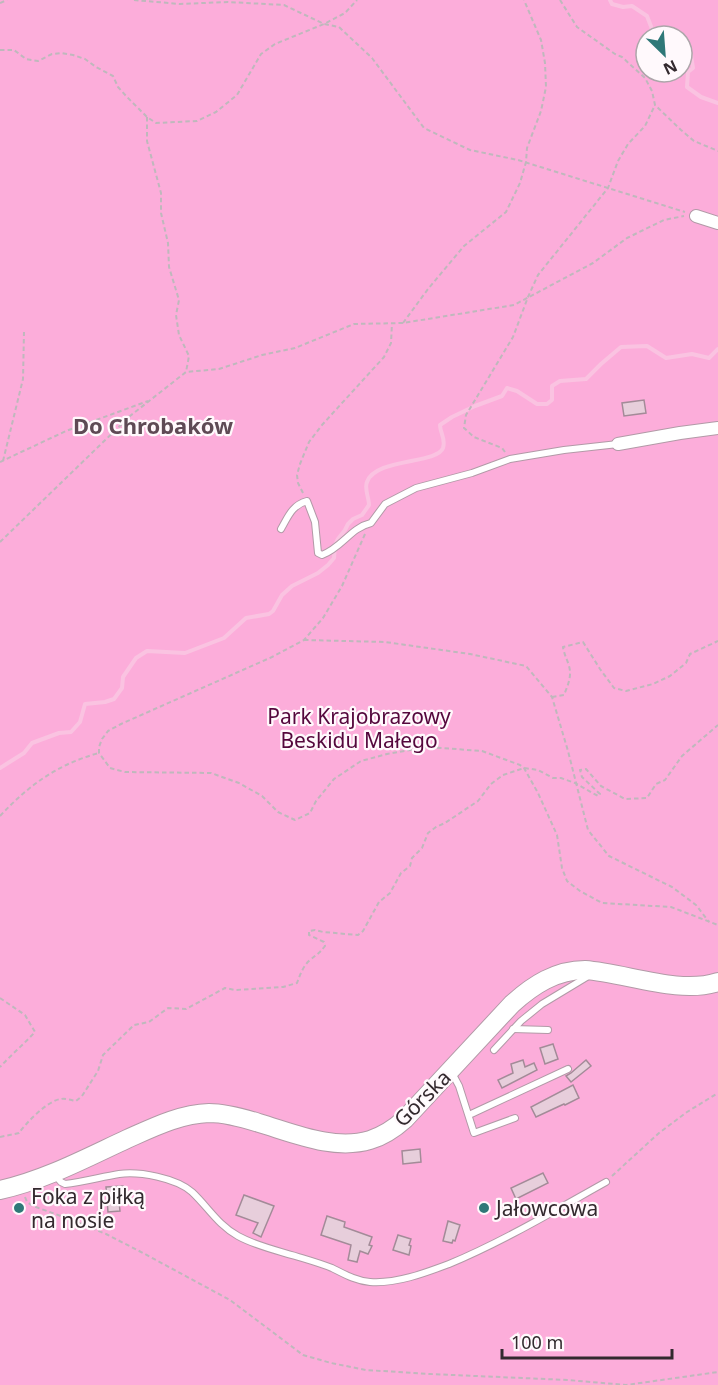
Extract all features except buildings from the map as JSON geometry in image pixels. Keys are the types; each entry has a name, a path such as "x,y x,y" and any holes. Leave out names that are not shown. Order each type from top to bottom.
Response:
{"street":[{"path":"696,216 718,223"},
{"path":"618,444 718,428"},
{"name":"Górska","path":"0,1190 53,1172 171,1120 202,1113 237,1117 329,1142 351,1143 369,1140 388,1132 405,1119 512,1004 542,981 562,973 595,970 684,986 704,986 718,982"}],"lane":[{"path":"281,529 292,509 307,501 315,522 318,553 322,555 342,543 353,531 364,524 372,523 385,504 416,488 472,473 510,459 618,444"},
{"path":"494,1050 513,1029 542,1004 586,978 595,970"},
{"path":"513,1029 548,1030"},
{"path":"468,1115 568,1069"},
{"path":"450,1070 456,1078 474,1133 515,1118"},
{"path":"53,1172 65,1184 121,1174 171,1180 191,1192 215,1219 239,1237 260,1246 330,1267 353,1279 370,1282 418,1275 474,1253 532,1224 606,1182"}],"path":[{"path":"0,3 7,0"},
{"path":"134,0 180,4 228,2 284,5 324,24 339,27 372,58 424,128 470,150 526,162 696,216"},
{"path":"0,50 14,50 26,59 38,61 52,54 61,53 85,59 113,76 126,97 156,123 198,121 216,112 237,95 261,54 274,44 345,13 357,0"},
{"path":"403,323 428,288 464,246 506,212 520,183 527,148 541,111 546,87 541,40 524,0"},
{"path":"560,0 577,27 622,57 645,78 652,91 655,105 694,141 718,151"},
{"path":"510,459 502,448 474,437 464,428 466,415 513,337 538,275 608,188 618,161 628,144 645,126 655,105"},
{"path":"147,117 147,141 161,193 161,213 168,243 169,267 179,300 176,315 179,335 189,356 186,372"},
{"path":"0,542 130,416 186,372 219,369 252,358 295,348 354,324 403,323 514,305 593,262 627,238 664,220 678,216 696,216"},
{"path":"307,501 298,483 297,475 309,442 321,425 384,357 391,343 393,323"},
{"path":"2,462 24,379 24,332"},
{"path":"2,462 66,431 150,400"},
{"path":"372,523 324,618 304,640 272,657 108,731 102,739 99,753 110,768 125,772 211,773 238,783 262,796 278,812 295,820 310,813 316,801 334,779 361,761 428,747 482,751 524,768 538,770 553,778 575,783 598,796 600,794 582,777 580,770 586,769 601,786 625,799 647,798 656,784 665,780 682,756 718,725"},
{"path":"304,640 385,642 470,654 526,666 552,697 588,830 609,856 672,887 696,905 709,922"},
{"path":"552,697 564,695 570,681 570,666 563,646 583,642 614,688 626,691 653,684 670,676 686,663 690,654 718,641"},
{"path":"0,816 46,775 78,759 99,753"},
{"path":"524,768 557,835 562,868 567,881 602,903 670,908 718,925"},
{"path":"0,1137 19,1133 52,1101 62,1098 76,1101 82,1096 98,1071 103,1055 134,1025 149,1022 168,1008 186,1010 225,988 235,990 283,987 297,983 309,961 320,954 325,946 324,942 309,935 309,931 358,935 363,931 379,902 390,893 401,873 410,866 412,858 422,848 428,833 478,801 491,784 503,775 524,768"},
{"path":"0,998 25,1015 35,1032 0,1067"},
{"path":"606,1182 658,1133 687,1112 718,1094"},
{"path":"22,1184 27,1203 106,1234 143,1253 230,1300 303,1355 330,1364 366,1370 626,1385 718,1372"}],"green space":[{"name":"Park Krajobrazowy Beskidu Małego","path":"0,0 718,0 718,1385 0,1385"}],"waterway":[{"path":"610,0 612,4 623,7 632,6 647,16 650,24"},
{"path":"687,84 687,87 701,97 718,103"},
{"path":"0,768 24,753 32,743 59,733 71,732 80,722 85,704 114,699 122,688 123,677 136,658 147,651 185,653 224,638 246,618 269,614 273,611 282,595 292,586 318,573 334,558 338,539 348,524 362,515 369,505 366,484 372,474 393,465 430,457 438,453 444,445 440,425 452,417 502,396 507,388 517,391 537,404 547,404 552,400 552,386 560,381 586,379 621,347 647,346 666,358 692,354 709,358 718,349"}],"place":[{"name":"Foka z piłką na nosie","path":"19,1208"},
{"name":"Jałowcowa","path":"484,1208"}],"district":[{"name":"Do Chrobaków","path":"153,425"}]}
